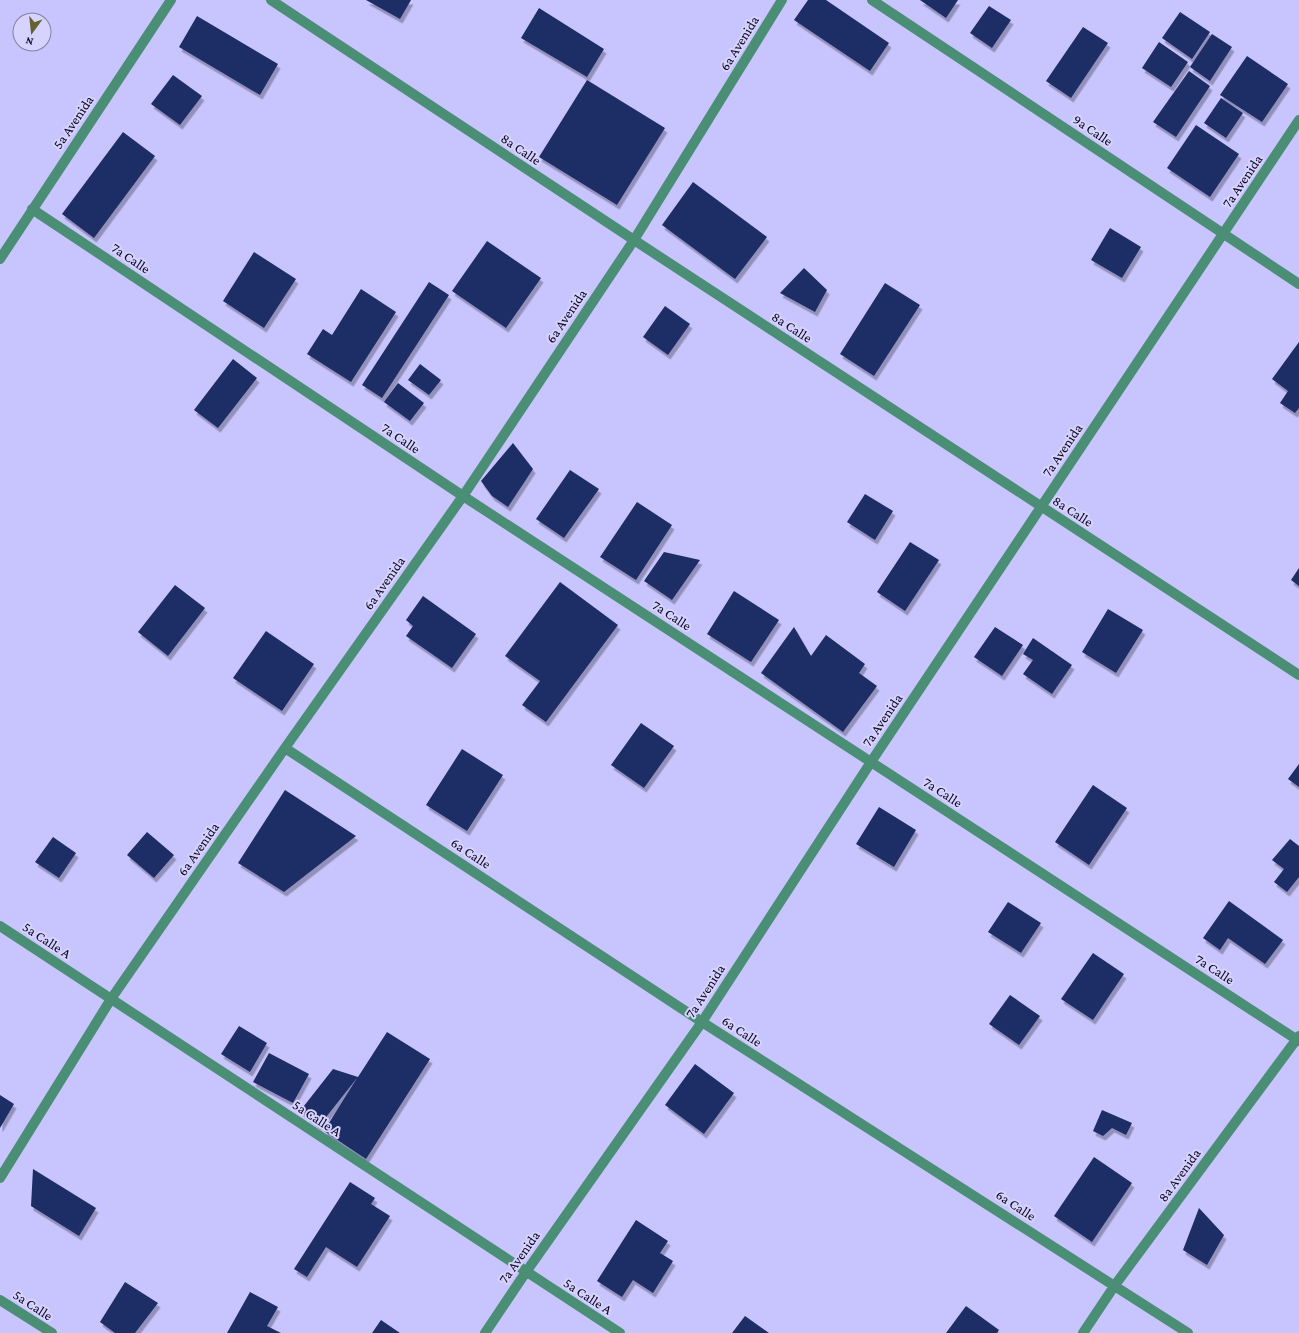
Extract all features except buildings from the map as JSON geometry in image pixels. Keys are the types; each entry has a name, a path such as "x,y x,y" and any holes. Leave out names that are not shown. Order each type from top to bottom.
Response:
{"street":[{"name":"5a Avenida","path":"0,259 171,0"},
{"name":"8a Calle","path":"271,0 634,240 1299,675"},
{"name":"6a Avenida","path":"0,1178 111,999 285,748 463,496 634,240 782,0"},
{"name":"9a Calle","path":"872,0 1299,284"},
{"name":"7a Avenida","path":"485,1333 526,1272 702,1022 871,762 1299,120"},
{"name":"7a Calle","path":"32,209 463,496 1298,1038"},
{"name":"6a Calle","path":"285,748 702,1022 1188,1333"},
{"name":"5a Calle A","path":"0,926 620,1333"},
{"name":"8a Avenida","path":"1083,1333 1115,1285 1298,1038"},
{"name":"5a Calle","path":"0,1300 52,1333"}]}
